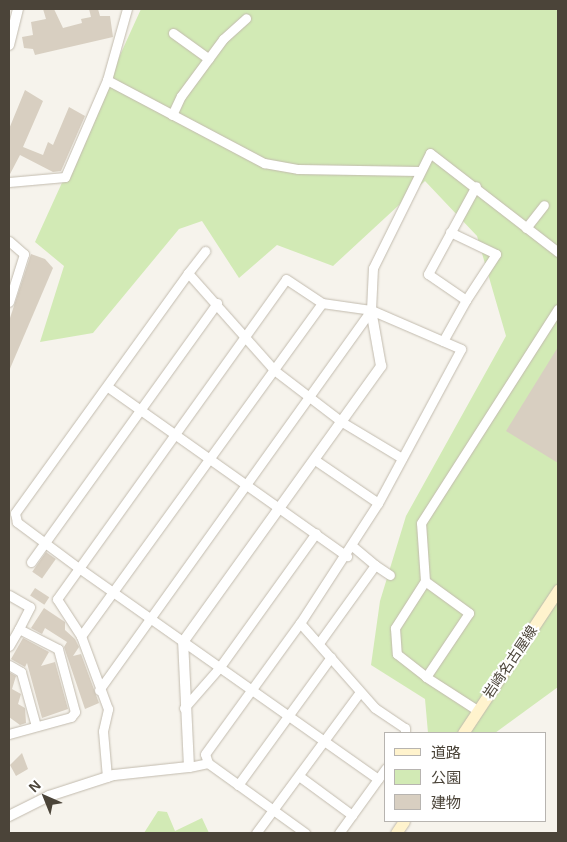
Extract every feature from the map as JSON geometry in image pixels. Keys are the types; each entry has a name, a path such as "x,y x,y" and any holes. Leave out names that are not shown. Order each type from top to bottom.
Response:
{"main road":[{"name":"岩崎名古屋線","path":"463,732 558,590"},
{"path":"396,833 403,822"}],"street":[{"path":"9,45 18,9"},
{"path":"9,182 65,177 107,80 126,9"},
{"path":"172,115 181,96 223,39 246,18"},
{"path":"173,33 209,59"},
{"path":"107,80 264,163 298,169 420,171"},
{"path":"189,767 184,708 183,642 381,366 370,310 373,268 430,152 476,186 558,252"},
{"path":"466,300 428,274 476,186"},
{"path":"526,228 544,204"},
{"path":"443,341 466,300 496,254 450,232"},
{"path":"9,241 24,254 9,302"},
{"path":"205,251 15,513 17,522 80,569 150,616 219,668 378,779"},
{"path":"188,273 217,303 243,338 274,370 305,396 342,422 402,458"},
{"path":"108,777 103,731 108,708 81,636 57,602 286,279 322,303 370,310 461,349 378,503 347,556 253,690 205,754 208,764 305,833"},
{"path":"31,562 143,410 217,303"},
{"path":"81,636 211,459 322,303"},
{"path":"477,710 426,677 397,654 395,628 425,581 421,523 558,309"},
{"path":"100,690 305,396 370,310"},
{"path":"108,387 347,556"},
{"path":"315,460 378,503"},
{"path":"184,708 219,668 316,533"},
{"path":"352,546 390,575"},
{"path":"319,644 375,565"},
{"path":"425,581 469,614 426,677"},
{"path":"9,595 30,607 9,646"},
{"path":"300,623 375,708 404,728 405,732"},
{"path":"9,734 71,717 75,712 58,649 19,629"},
{"path":"238,785 331,657"},
{"path":"9,665 21,672 36,726"},
{"path":"256,833 360,692"},
{"path":"9,816 49,796 108,777 208,764"},
{"path":"338,833 384,771"},
{"path":"298,776 352,814"}],"green space":[{"path":"141,9 558,9 558,687 496,732 428,732 425,699 371,665 380,601 406,516 506,336 477,236 425,181 333,266 277,245 239,278 202,221 179,229 93,333 40,342 64,266 35,242"},
{"path":"158,811 167,812 175,831 202,818 209,833 144,833"}],"building":[{"path":"43,9 54,9 63,28 82,23 81,19 91,17 89,9 98,9 100,16 110,16 113,37 35,55 33,49 24,48 22,37 33,35 31,22 46,19"},
{"path":"25,90 43,101 23,147 43,155 48,142 53,145 69,107 85,116 61,171 53,172 20,155 9,176 9,129"},
{"path":"31,254 45,259 53,268 9,371 9,321"},
{"path":"558,347 558,463 506,431"},
{"path":"46,552 56,559 42,579 32,572"},
{"path":"35,588 49,597 44,605 30,596"},
{"path":"44,608 65,622 65,630 75,639 79,647 73,656 81,654 99,703 85,709 64,647 67,642 45,628 42,634 31,628"},
{"path":"23,638 49,652 41,666 55,662 68,709 42,718 27,663 25,667 11,659"},
{"path":"9,672 16,676 12,689 21,694 18,704 25,708 26,723 20,725 9,717"},
{"path":"22,753 28,769 16,776 10,765"}]}
